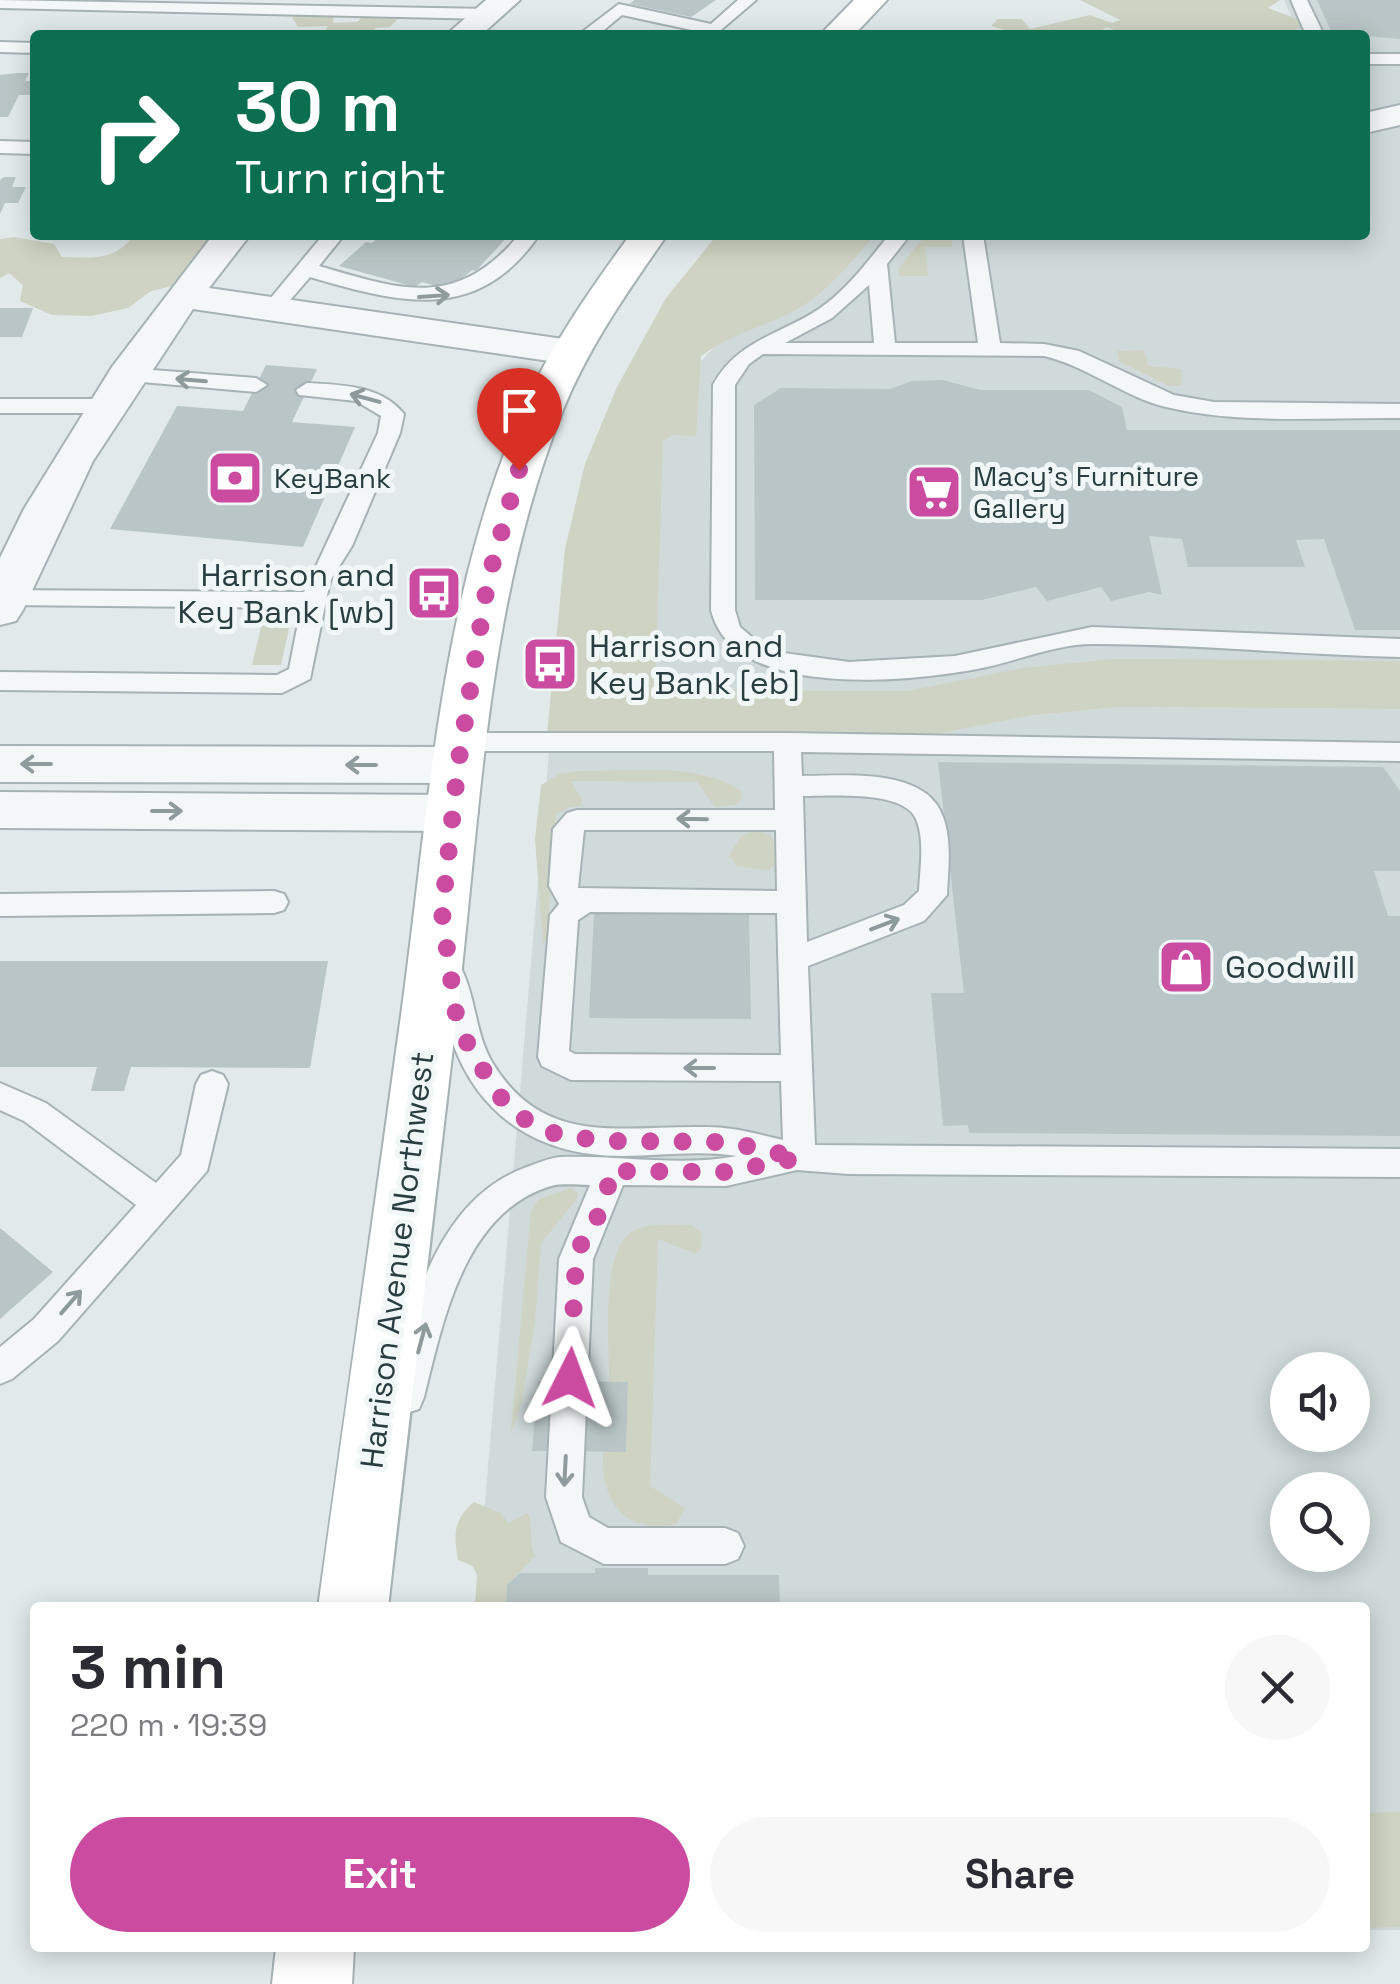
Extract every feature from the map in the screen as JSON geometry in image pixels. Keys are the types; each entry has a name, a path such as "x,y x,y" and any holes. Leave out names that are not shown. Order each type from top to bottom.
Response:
{"main road":[{"path":"841,30 872,0"},
{"name":"Harrison Avenue Northwest","path":"355,1602 458,773 488,580 504,517 538,423 570,352 608,289 645,240"},
{"path":"312,1984 316,1952"}],"street":[{"path":"1370,122 1400,115"},
{"path":"2,604 13,553 117,390 182,296 228,240"},
{"path":"182,296 570,352"},
{"path":"0,764 458,773"},
{"path":"0,810 458,773"}],"lane":[{"path":"594,30 619,10 714,30 748,0"},
{"path":"1299,0 1313,30"},
{"path":"0,4 437,5 489,21"},
{"path":"0,48 30,48"},
{"path":"1370,59 1400,59"},
{"path":"0,148 30,148"},
{"path":"272,309 330,240"},
{"path":"306,269 403,296 429,298 472,288 524,240"},
{"path":"896,240 826,314 756,349 729,370 724,385 723,610 728,630 747,647 797,663 858,670 915,670 1092,635 1400,648"},
{"path":"974,240 990,349"},
{"path":"876,264 885,349"},
{"path":"756,349 1044,350 1071,356 1168,401 1214,409 1400,411"},
{"path":"0,406 117,390 256,385"},
{"path":"0,682 282,684 301,673 318,581 340,546 389,433 393,414 380,401 357,394 307,390"},
{"path":"2,604 314,600"},
{"path":"458,773 787,742 1400,752"},
{"path":"787,742 799,1158"},
{"path":"788,786 881,788 919,800 929,812 934,870 933,895 914,913 794,959"},
{"path":"789,820 578,820 567,829 563,886 568,896 585,901 792,902"},
{"path":"585,901 564,915 553,1057 571,1067 796,1068"},
{"path":"0,905 274,902"},
{"path":"442,913 456,1014 470,1050 506,1105 530,1123 561,1136 610,1141 729,1142 799,1158"},
{"path":"0,1368 46,1330 196,1160 212,1084"},
{"path":"0,1096 36,1112 157,1202"},
{"path":"366,1496 398,1422 429,1308 452,1256 482,1214 520,1184 555,1171 726,1172 799,1158 1400,1163"},
{"path":"610,1171 607,1194 576,1259 564,1497 574,1529 604,1546 725,1546"}],"shaded area":[{"path":"1284,0 1400,0 1400,703 633,692 643,423 815,240 1370,240 1370,30 1298,30"},
{"path":"1119,707 1400,709 1400,1930 1370,1930 1370,1602 477,1602 549,752 547,734 1027,716"}],"green space":[{"path":"1080,0 1280,0 1268,8 1305,22 1296,30 1008,30 991,26 998,19 1022,19 1030,29 1090,15 1112,23 1120,20"},
{"path":"310,10 334,11 333,23 358,22 365,12 400,17 390,27 376,30 326,30 328,26 298,27 292,17"},
{"path":"14,237 54,244 62,257 83,258 111,254 127,243 210,240 205,258 185,283 151,291 128,308 91,316 52,315 20,301 23,285 9,273 0,278 0,239"},
{"path":"713,240 870,240 812,300 701,356 696,436 672,435 663,441 655,690 907,691 1023,668 1114,659 1400,661 1400,709 1119,707 1027,716 911,739 547,734 565,549 585,464 617,387 666,298"},
{"path":"921,240 951,240 952,247 925,247 928,276 899,276 899,268"},
{"path":"1144,350 1148,366 1181,369 1182,385 1169,386 1119,361 1117,351"},
{"path":"264,615 292,615 281,665 252,665"},
{"path":"579,771 704,775 741,791 742,799 735,805 715,807 697,782 571,781 582,800 581,806 556,814 547,937 543,944 535,839 541,785 560,774"},
{"path":"756,831 770,835 775,842 780,840 782,857 769,870 736,866 728,858 741,836"},
{"path":"571,1188 578,1193 576,1200 541,1243 535,1322 521,1405 511,1433 531,1211 538,1200"},
{"path":"692,1225 702,1233 701,1249 696,1254 658,1239 650,1486 685,1508 676,1524 642,1524 629,1519 611,1499 603,1470 603,1452 626,1451 628,1382 609,1382 611,1274 625,1238 637,1229"},
{"path":"474,1502 501,1513 508,1523 528,1513 535,1556 507,1585 506,1602 475,1602 477,1576 473,1566 458,1560 457,1528"},
{"path":"1400,1812 1400,1927 1370,1928 1370,1813"}],"building":[{"path":"634,0 716,0 691,17 630,4"},
{"path":"1317,0 1400,0 1400,39 1370,36 1370,30 1331,30"},
{"path":"29,73 25,81 30,81 30,95 19,95 8,117 0,117 0,75"},
{"path":"16,177 12,187 26,187 18,203 5,203 0,214 0,180"},
{"path":"504,240 476,271 472,270 449,290 422,282 415,287 339,266 366,242"},
{"path":"0,308 33,308 22,337 0,337"},
{"name":"KeyBank","path":"266,365 317,369 292,422 355,427 303,547 110,529 177,406 243,411"},
{"path":"943,380 980,390 1089,390 1122,407 1127,430 1400,430 1400,630 1355,630 1324,539 1296,540 1305,567 1188,567 1182,539 1149,536 1162,595 1149,592 1111,601 1101,587 1047,601 1036,587 982,600 755,600 754,405 781,388 890,389 912,381"},
{"path":"938,762 1383,767 1400,791 1400,871 1374,871 1388,916 1400,916 1400,1136 969,1133 968,1125 943,1126 931,993 964,993"},
{"path":"594,912 749,913 751,1019 589,1018"},
{"path":"0,961 328,961 310,1068 131,1067 124,1091 91,1091 97,1067 0,1067"},
{"path":"0,1228 53,1272 0,1319"},
{"path":"538,1381 628,1382 626,1452 532,1451"},
{"path":"595,1568 648,1568 648,1575 779,1575 780,1602 506,1602 507,1585 520,1573 595,1573"}],"place":[{"name":"KeyBank","path":"235,478"},
{"name":"Macy's Furniture Gallery","path":"934,492"},
{"name":"Harrison and Key Bank [wb]","path":"434,593"},
{"name":"Harrison and Key Bank [eb]","path":"550,664"},
{"name":"Goodwill","path":"1186,967"}],"route":[{"path":"519,470 488,580 458,765 442,913 456,1014 470,1050 506,1105 530,1123 561,1136 610,1141 729,1142 799,1158 726,1172 610,1171 607,1194 576,1259 570,1378"}]}
